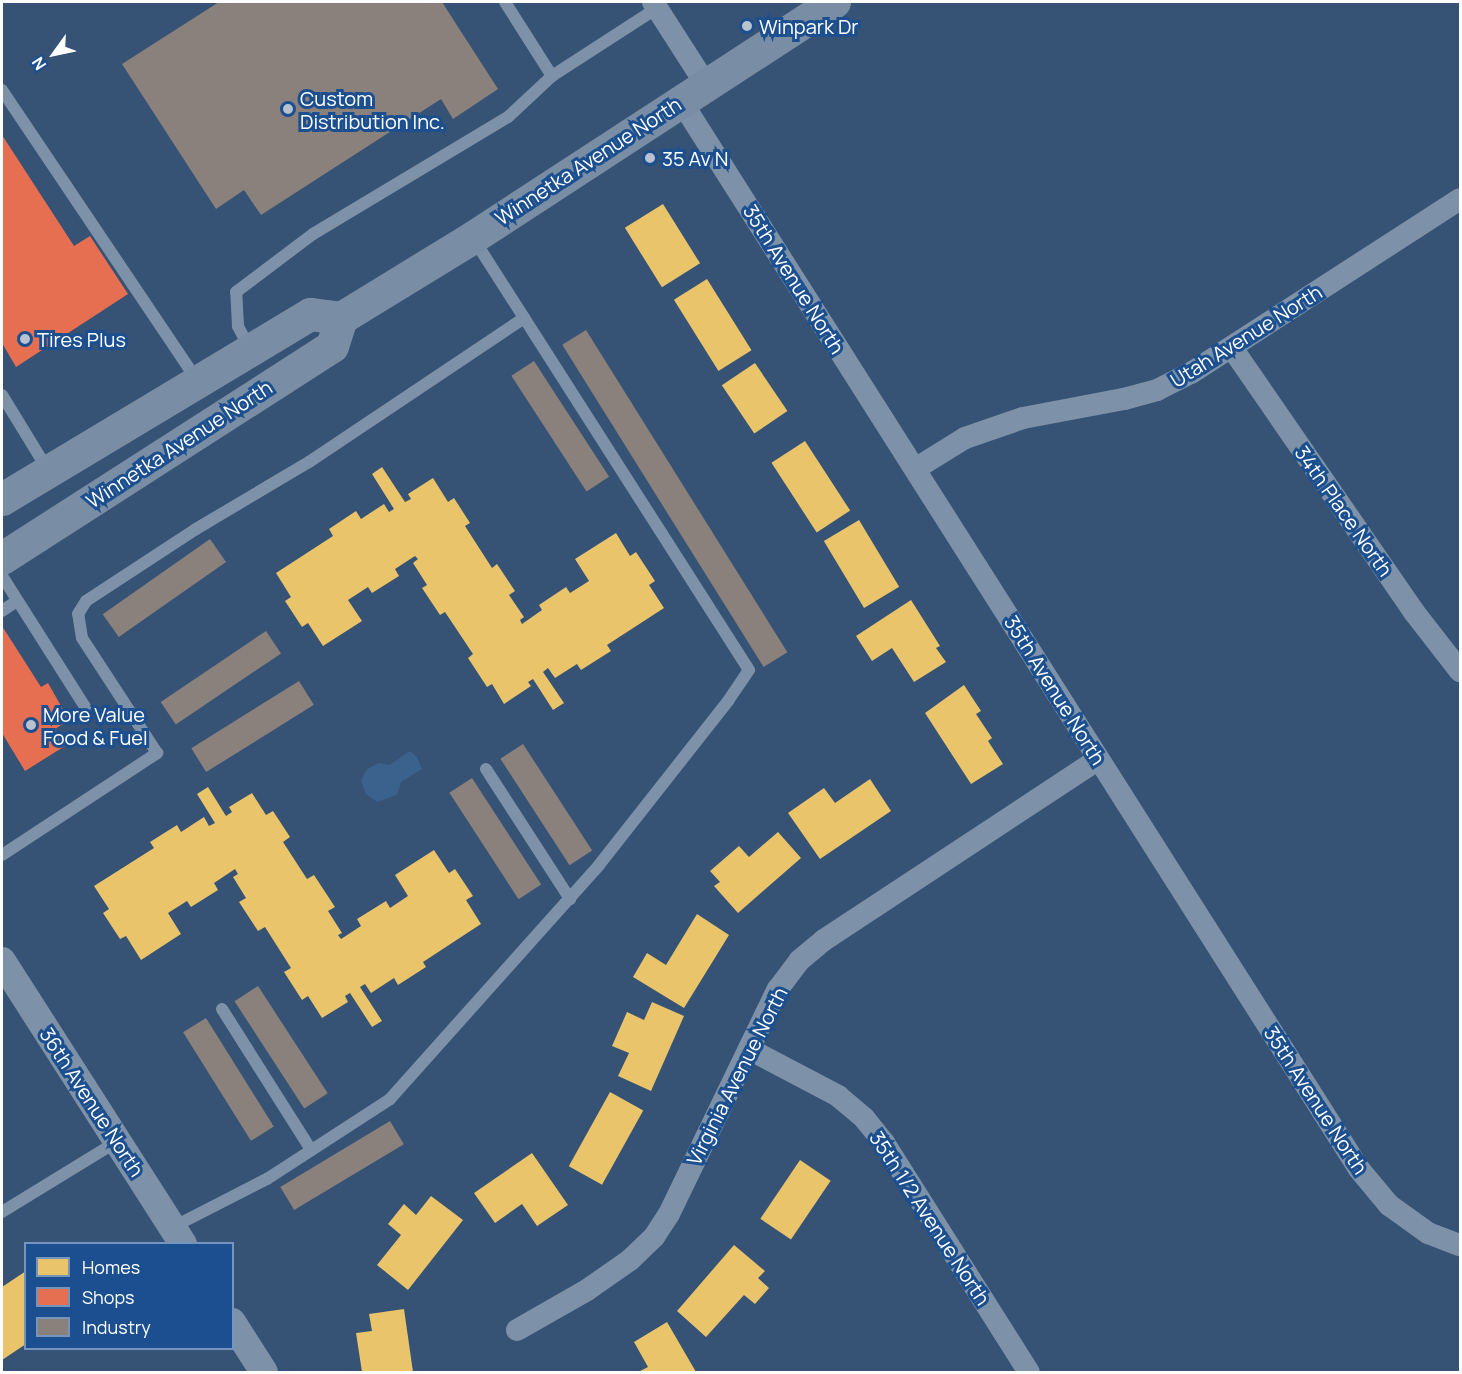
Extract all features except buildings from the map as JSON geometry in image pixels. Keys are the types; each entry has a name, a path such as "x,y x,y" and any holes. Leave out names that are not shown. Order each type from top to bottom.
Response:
{"main road":[{"name":"Winnetka Avenue North","path":"2,499 310,314 341,318 472,237 834,2"},
{"name":"Winnetka Avenue North","path":"2,558 332,346 341,318"}],"street":[{"name":"35th Avenue North","path":"655,5 693,92 915,469 1359,1168 1389,1205 1428,1233 1461,1245"},
{"name":"Utah Avenue North","path":"915,469 965,438 1023,418 1124,399 1157,390 1232,348 1461,199"},
{"name":"34th Place North","path":"1232,348 1414,612 1461,671"},
{"name":"Virginia Avenue North","path":"517,1330 587,1290 630,1260 654,1237 669,1214 778,989 800,960 824,940 1098,759"},
{"name":"36th Avenue North","path":"2,961 178,1235"},
{"name":"35th 1/2 Avenue North","path":"749,1049 838,1096 864,1118 884,1143 1029,1372"},
{"path":"234,1325 264,1372"}],"lane":[{"path":"505,2 552,76"},
{"path":"251,349 238,326 236,292 313,234 508,117 552,76 655,5"},
{"path":"2,90 197,381"},
{"path":"178,1235 390,1099 626,832 728,701 749,670 472,237"},
{"path":"2,855 157,753 82,638 78,614 86,601 196,529 309,462 524,318"},
{"path":"2,395 48,470"},
{"path":"2,576 85,707"},
{"path":"2,611 17,601"},
{"path":"486,769 570,898"},
{"path":"222,1010 311,1150"},
{"path":"2,1212 118,1141"}],"water":[{"path":"410,751 417,757 422,769 401,782 397,795 377,802 366,794 361,781 367,769 379,763 389,765"}],"place":[{"name":"Winpark Dr","path":"747,26"},
{"name":"Custom Distribution Inc.","path":"288,109"},
{"name":"35 Av N","path":"650,158"},
{"name":"Tires Plus","path":"25,339"},
{"name":"More Value Food & Fuel","path":"31,725"}]}
